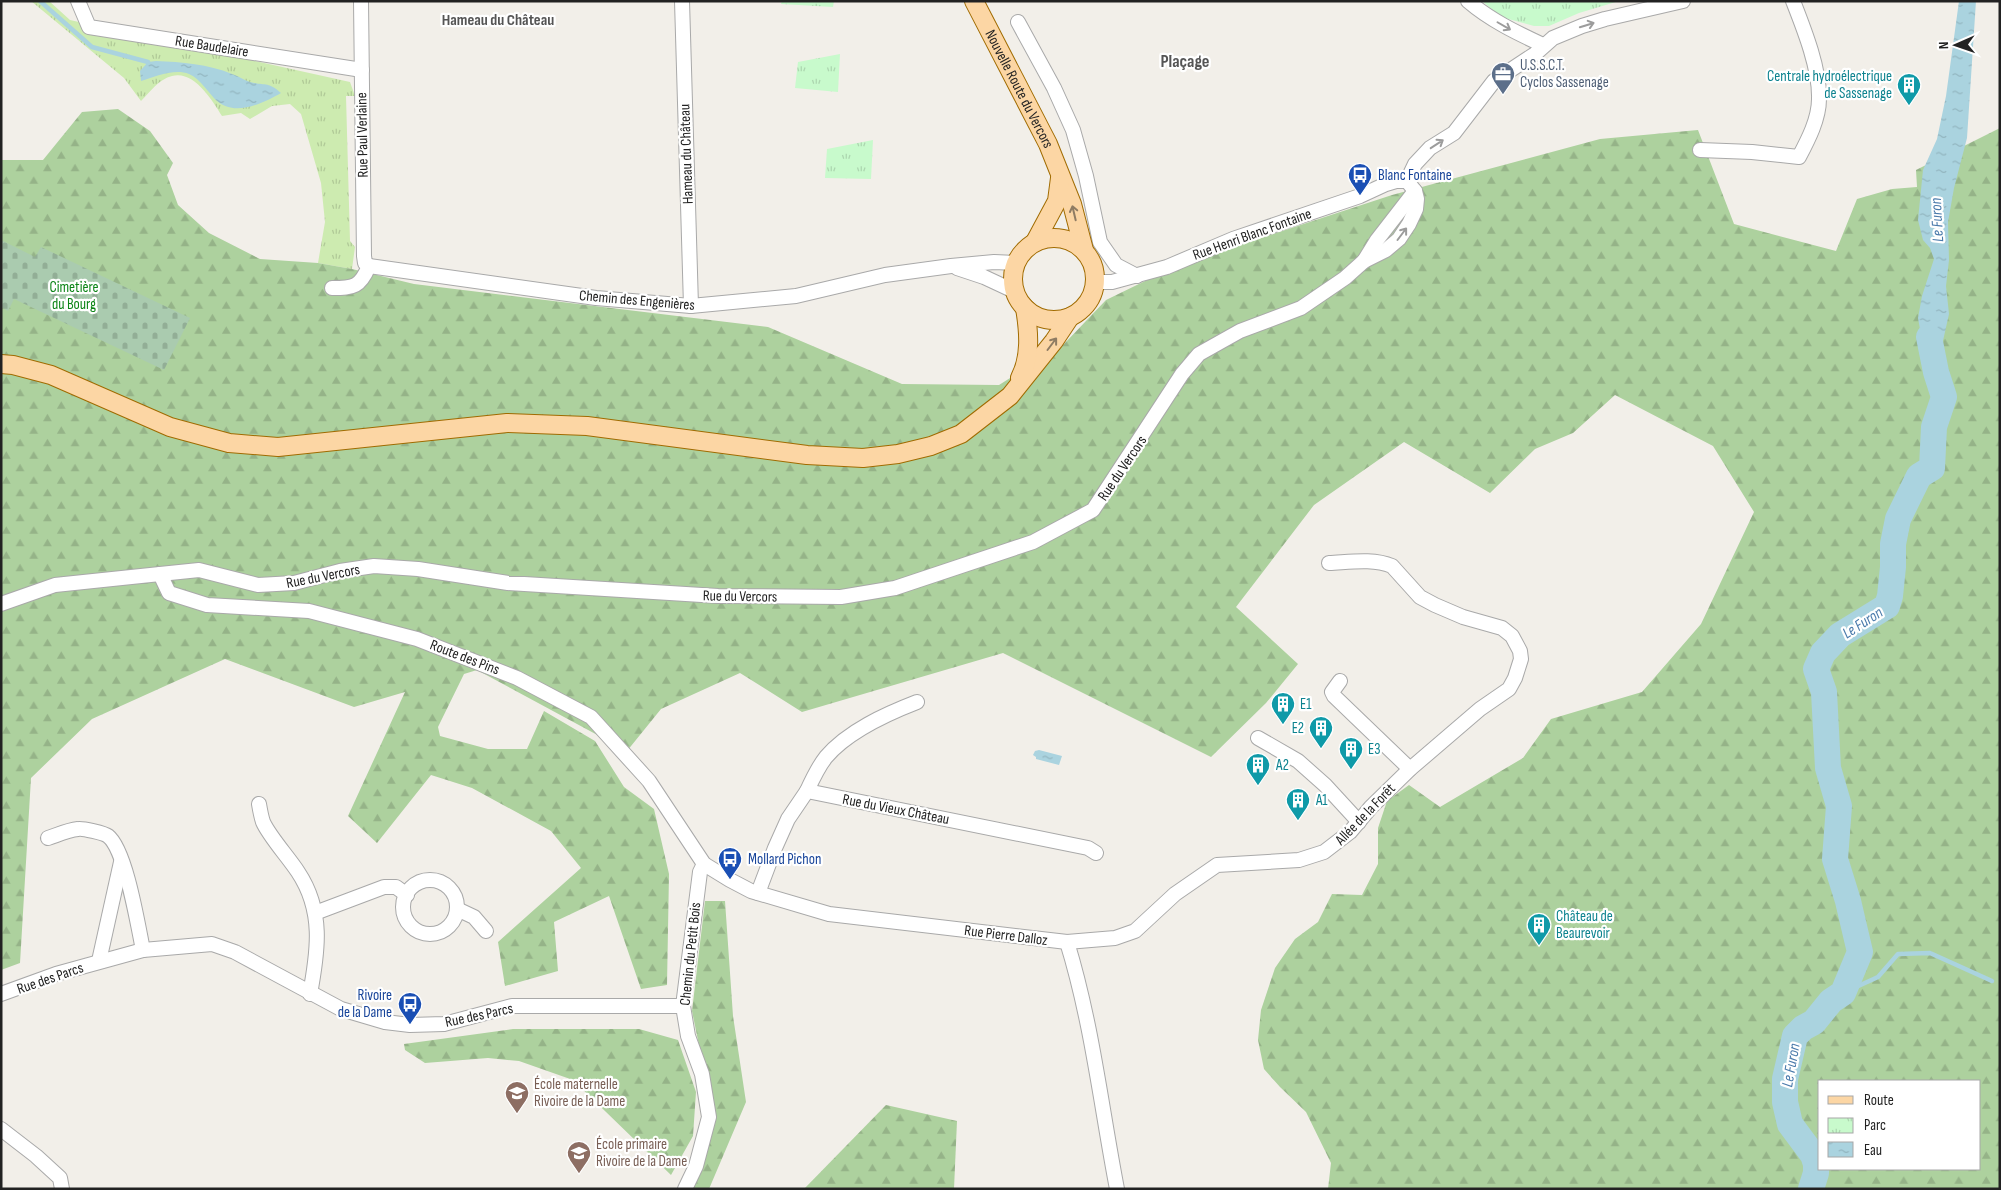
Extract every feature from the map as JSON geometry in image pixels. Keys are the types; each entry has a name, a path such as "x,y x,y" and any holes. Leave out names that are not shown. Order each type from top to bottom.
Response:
{"main road":[{"name":"Nouvelle Route du Vercors","path":"974,1 1048,144 1072,204 1084,250"},
{"path":"1060,178 1056,201 1035,242 1024,251 1016,263 1013,277 1014,291 1025,308 1038,317 1054,321 1070,318"},
{"path":"1,364 52,374 170,427 229,444 278,447 506,424 587,426 807,455 863,458 898,454 923,448 961,434 1010,396 1070,318 1083,309 1092,297 1096,282 1093,265 1084,250 1070,240 1052,238 1035,242"},
{"path":"1010,396 1026,368 1029,332 1025,308"}],"street":[{"name":"Rue Baudelaire","path":"78,1 89,27 362,70"},
{"name":"Rue Paul Verlaine","path":"362,1 364,256 365,262 369,266"},
{"name":"Hameau du Château","path":"682,1 691,306"},
{"path":"1468,1 1509,29 1543,45"},
{"name":"Rue du Vercors","path":"1,604 55,585 199,570 258,585 294,584 340,571 374,566 418,569 508,584 718,596 841,597 895,588 1033,542 1093,510 1145,434 1182,374 1198,354 1240,331 1301,308 1344,278 1364,261 1411,186 1415,164 1430,148 1454,133 1494,81 1535,54 1553,38 1582,26 1682,1"},
{"path":"1700,150 1752,152 1798,157 1812,129 1820,99 1808,40 1794,1"},
{"path":"1018,22 1054,88 1073,130 1086,176 1100,242 1116,265 1137,276"},
{"name":"Rue Henri Blanc Fontaine","path":"1096,282 1112,282 1167,266 1233,239 1360,196 1386,184 1396,181 1411,186"},
{"name":"Chemin des Engenières","path":"369,266 596,298 691,306 796,296 885,275 951,266 994,262 1016,263"},
{"path":"332,288 351,288 359,283 369,266"},
{"name":"Chemin des Engenières","path":"951,266 984,277 1014,291"},
{"name":"Allée de la Forêt","path":"1067,942 1123,936 1135,931 1175,894 1217,865 1299,860 1313,857 1335,846 1410,768 1480,709 1509,689 1521,659 1517,642 1508,631 1435,605 1420,597 1392,566 1376,561 1329,563"},
{"name":"Route des Pins","path":"160,574 169,593 207,605 309,611 417,639 517,678 591,717 649,781 704,864"},
{"path":"1340,681 1332,692 1334,696 1410,768"},
{"path":"758,893 788,819 807,791 825,758 840,744 872,722 918,702"},
{"path":"1258,738 1298,762 1325,785 1359,822"},
{"name":"Rue du Vieux Château","path":"807,791 1088,848 1096,853"},
{"path":"259,804 264,824 300,875 315,906 315,965 310,994"},
{"path":"48,838 79,828 107,836 117,848 130,890 143,950"},
{"name":"Rue des Parcs","path":"100,961 121,861"},
{"name":"Rue Pierre Dalloz","path":"704,864 730,880 758,893 829,914 1067,942 1078,977 1094,1054 1104,1122 1117,1189"},
{"name":"Chemin du Petit Bois","path":"685,1189 696,1166 709,1117 702,1074 688,1036 683,1006 700,872 704,864"},
{"path":"432,880 443,883 450,889 456,899 457,909 454,919 448,928 439,933 429,934 418,931 410,925 405,915 404,904 407,895 413,887 422,882 432,880"},
{"path":"315,913 384,887 396,887 407,895"},
{"path":"457,909 474,918 486,931"},
{"name":"Rue des Parcs","path":"1,994 56,974 143,950 170,946 212,944 235,952 341,1009 386,1022 410,1025 444,1024 512,1006 683,1006"},
{"path":"1,1129 36,1156 60,1178 62,1189"}],"green space":[{"path":"31,1 49,1 70,20 350,82 355,96 346,96 350,241 355,247 352,269 318,263 325,222 321,183 301,114 290,104 272,106 250,119 241,113 222,116 202,88 188,77 180,75 163,80 141,101 124,78"},
{"path":"782,1 834,1 833,7 781,4"},
{"path":"1482,1 1619,1 1579,13 1549,26 1534,26 1501,17"},
{"path":"840,54 838,92 795,88 798,62"},
{"path":"118,109 150,131 173,163 167,175 178,205 209,233 260,259 318,263 414,284 768,327 902,384 999,385 1064,344 1106,300 1178,265 1392,195 1600,139 1698,130 1734,224 1836,251 1857,199 1892,189 1917,187 1916,170 2000,128 2000,1189 1328,1189 1331,1163 1306,1112 1264,1069 1258,1040 1261,1010 1275,968 1295,939 1318,922 1332,894 1362,895 1378,864 1378,828 1387,801 1409,785 1440,807 1523,758 1551,719 1642,692 1701,624 1754,512 1713,446 1615,395 1573,433 1535,449 1490,493 1404,442 1314,505 1236,607 1298,664 1266,703 1211,757 1003,653 802,712 740,673 661,709 627,751 477,670 464,674 438,727 440,736 488,749 527,749 544,711 595,741 624,787 654,809 669,874 667,985 641,989 609,896 554,922 558,971 505,986 498,942 581,868 551,831 472,788 431,775 377,843 348,816 405,692 354,707 225,659 92,719 31,778 20,963 1,970 1,160 43,160 82,112"},
{"path":"873,140 871,179 825,178 827,149"},
{"name":"Cimetière du Bourg","path":"1,240 35,257 41,247 190,318 164,370 14,299 8,311 1,307"},
{"path":"705,901 725,901 733,1016 746,1102 709,1189 689,1189 712,1109 692,1011"},
{"path":"513,1029 639,1029 678,1040 696,1092 693,1136 671,1175 573,1080 519,1061 488,1058 425,1063 405,1050 404,1044"},
{"path":"886,1105 957,1121 954,1189 804,1189"}],"water":[{"path":"1959,1 1976,1 1967,138 1954,188 1948,222 1949,260 1946,286 1949,314 1936,372 1923,346 1918,318 1922,296 1934,259 1930,248 1923,240 1918,220 1923,170 1937,139 1946,96"},
{"path":"156,61 214,68 250,82 269,85 281,93 249,107 232,108 224,106 193,76 183,72 158,75 141,81 140,71 148,62"},
{"path":"1039,750 1062,756 1059,765 1036,759 1033,755 1035,751"}],"waterway":[{"path":"40,1 92,47 148,62"},
{"name":"Le Furon","path":"1811,1189 1816,1173 1816,1164 1813,1155 1790,1124 1785,1102 1785,1079 1795,1036 1803,1028 1814,1022 1831,1001 1843,993 1860,952 1848,901 1835,859 1839,806 1828,768 1824,692 1816,669 1823,653 1840,635 1887,606 1893,567 1893,544 1898,519 1919,476 1932,468 1934,427 1944,397 1936,372 1929,337"},
{"path":"1843,993 1878,977 1898,954 1930,953 1992,981"}],"place":[{"name":"U.S.S.C.T. Cyclos Sassenage","path":"1503,95"},
{"name":"Centrale hydroélectrique de Sassenage","path":"1909,106"},
{"name":"Blanc Fontaine","path":"1360,196"},
{"name":"E1","path":"1283,725"},
{"name":"E2","path":"1321,749"},
{"name":"E3","path":"1351,770"},
{"name":"A2","path":"1258,786"},
{"name":"A1","path":"1298,821"},
{"name":"Mollard Pichon","path":"730,880"},
{"name":"Château de Beaurevoir","path":"1539,946"},
{"name":"Rivoire de la Dame","path":"410,1025"},
{"name":"École maternelle Rivoire de la Dame","path":"517,1114"},
{"name":"École primaire Rivoire de la Dame","path":"579,1174"}],"district":[{"name":"Hameau du Château","path":"498,19"},
{"name":"Plaçage","path":"1185,61"}]}
